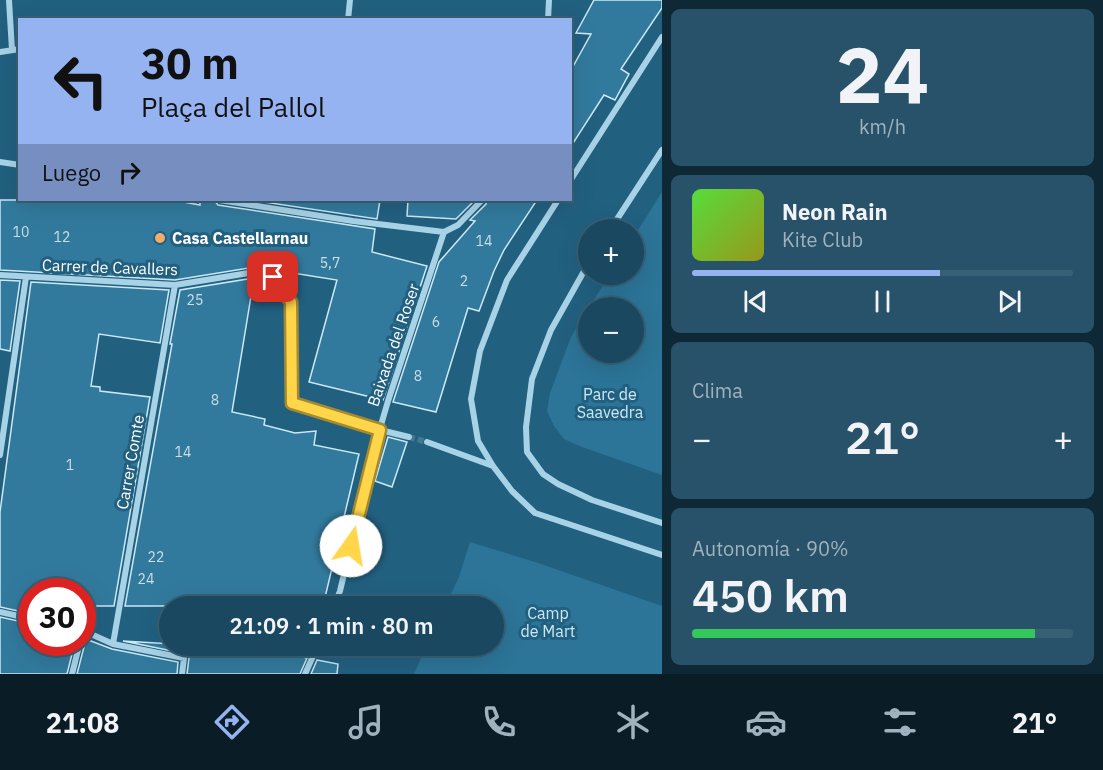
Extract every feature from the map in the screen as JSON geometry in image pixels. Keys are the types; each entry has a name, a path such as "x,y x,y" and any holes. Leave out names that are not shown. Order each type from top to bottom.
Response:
{"street":[{"path":"0,52 16,49 9,0"},
{"path":"348,18 350,0"},
{"path":"548,18 549,0"},
{"path":"572,179 662,37"},
{"path":"617,219 662,150"},
{"path":"0,162 18,165"},
{"path":"225,201 353,221 444,232 458,225 481,201"},
{"path":"557,201 507,280 480,351 471,399 478,441 512,491 535,513 662,555"},
{"name":"Baixada del Roser","path":"338,596 372,456 388,401 444,232"},
{"name":"Carrer de Cavallers","path":"0,275 175,285 255,272 273,277 291,302 292,403 380,430"},
{"path":"0,455 26,277"},
{"path":"578,282 551,330 532,379 526,427 527,452 543,474 558,484 592,500 662,523"},
{"name":"Carrer Comte","path":"113,644 175,285"},
{"path":"380,430 409,437"},
{"path":"427,442 494,466"},
{"path":"0,612 18,616"},
{"path":"96,636 113,644 184,658 182,674"},
{"path":"72,674 76,656"},
{"path":"305,674 313,656"}],"green space":[{"name":"Parc de Saavedra","path":"662,192 662,475 564,439 554,426 547,411 550,393 571,337 578,325 578,363 644,363 644,297 596,297 603,285 644,285 644,221"},
{"name":"Camp de Mart","path":"470,542 662,606 662,674 414,674 422,656 504,656 504,596 450,596 459,577"}],"building":[{"path":"594,0 662,0 662,8 621,69 629,74 615,100 604,95 572,145 572,68 591,34 576,33"},
{"path":"0,200 178,201 200,205 200,201 215,201 218,205 375,229 372,252 427,266 383,400 309,382 337,280 255,267 175,280 0,270"},
{"path":"257,201 380,201 377,219"},
{"path":"408,201 474,201 456,219 407,216"},
{"path":"487,201 536,201 504,250 479,311 468,308 436,412 393,402 439,262 475,221 470,220"},
{"path":"254,278 232,412 265,419 264,425 295,433 316,431 314,445 359,454 325,596 159,596 159,606 125,606 180,290"},
{"path":"0,280 20,281 10,351 0,349"},
{"path":"31,282 169,290 160,343 99,334 91,386 100,387 100,391 150,397 114,606 96,606 96,578 18,578 18,611 0,607 0,512"},
{"path":"388,437 407,442 392,487 375,481"},
{"path":"0,617 18,621 18,656 72,656 67,674 0,674"},
{"path":"123,641 159,643 159,648"},
{"path":"96,643 112,649 178,662 177,674 77,674 82,656 96,656"},
{"path":"188,656 298,656 307,658 300,674 187,674"},
{"path":"317,660 338,664 337,674 311,674"}],"tunnel":[{"path":"409,437 427,442"}],"place":[{"name":"Casa Castellarnau","path":"160,238"}],"route":[{"path":"273,277 291,302 292,403 380,430 351,546"}]}
